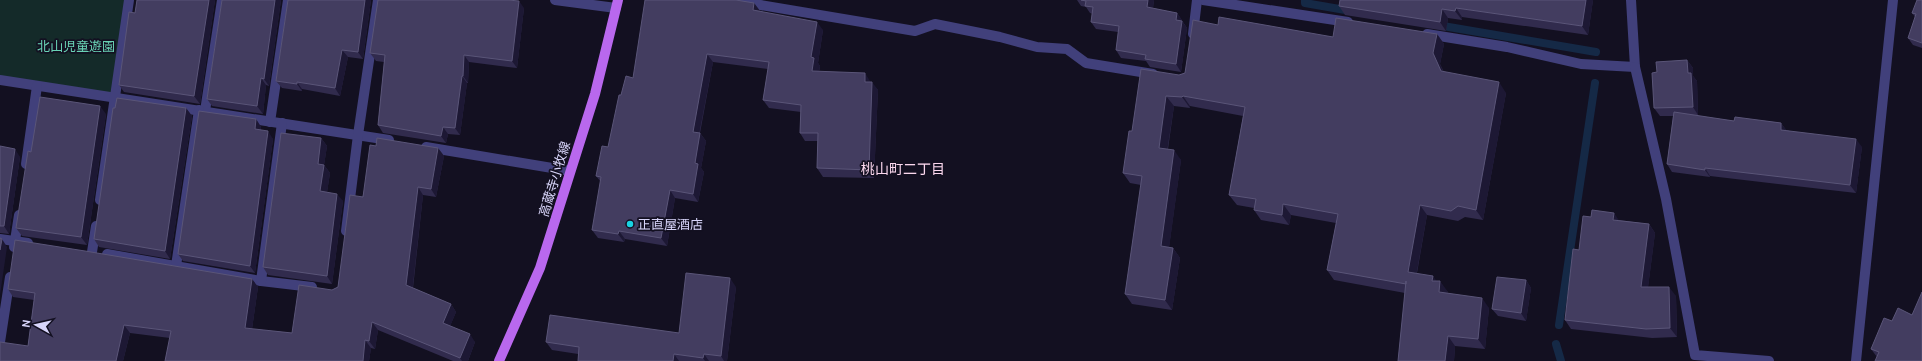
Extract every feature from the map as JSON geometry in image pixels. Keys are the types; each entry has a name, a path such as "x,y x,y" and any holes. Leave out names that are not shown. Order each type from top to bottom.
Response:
{"main road":[{"name":"高蔵寺小牧線","path":"499,361 540,268 595,94 617,4"}],"street":[{"path":"130,0 88,251 261,281 323,289"},
{"path":"176,266 222,0"},
{"path":"270,122 288,0"},
{"path":"344,244 378,0"},
{"path":"555,0 617,4"},
{"path":"731,0 915,31 935,24 1000,37 1037,47 1067,49 1086,64 1165,76"},
{"path":"1191,48 1197,0"},
{"path":"1203,0 1359,24"},
{"path":"1631,0 1635,67 1666,199 1695,355 1769,361"},
{"path":"1856,361 1893,0"},
{"path":"1414,32 1507,47 1581,64 1635,67"},
{"path":"0,80 397,142"},
{"path":"25,171 37,86"},
{"path":"261,281 282,124"},
{"path":"413,144 570,171"},
{"path":"0,342 21,202"},
{"path":"0,239 38,244"}],"green space":[{"name":"北山児童遊園","path":"0,0 129,0 114,97 0,80"}],"building":[{"path":"137,0 209,0 194,96 119,85 129,12 135,13"},
{"path":"222,0 275,0 264,79 261,78 257,106 207,99"},
{"path":"288,0 365,0 358,52 342,50 335,88 297,82 297,84 276,81"},
{"path":"378,0 519,1 512,61 464,55 463,76 455,128 443,127 441,136 378,125 385,55 370,53"},
{"path":"645,0 736,0 754,3 753,10 817,22 811,57 814,58 812,71 865,73 865,82 872,82 869,170 817,168 818,133 800,133 801,105 763,100 769,62 707,54 693,132 700,133 695,163 698,164 693,194 670,190 661,238 619,231 618,234 592,230 601,177 596,176 602,146 608,147 619,95 621,95 626,76 633,78"},
{"path":"1081,0 1148,0 1147,7 1177,13 1176,20 1182,21 1176,64 1145,59 1146,55 1116,50 1119,26 1091,22 1093,7 1085,6 1086,1"},
{"path":"1340,0 1586,0 1582,26 1456,8 1455,11 1442,9 1440,22 1339,6"},
{"path":"1917,0 1922,0 1922,43 1908,38 1916,14 1912,13"},
{"path":"1219,17 1333,37 1336,18 1437,34 1433,53 1441,71 1499,82 1476,210 1458,206 1451,211 1420,205 1408,272 1433,276 1432,281 1440,281 1439,292 1482,298 1478,339 1448,336 1445,361 1398,361 1406,284 1327,270 1338,214 1283,204 1282,215 1254,210 1256,199 1229,195 1245,107 1183,96 1166,96 1159,148 1174,150 1161,246 1173,248 1165,300 1125,294 1142,176 1123,173 1129,131 1132,131 1141,69 1179,75 1185,73 1193,20 1218,25"},
{"path":"1687,60 1688,73 1691,73 1693,107 1654,108 1652,73 1657,72 1656,62"},
{"path":"40,97 100,106 81,237 16,228 28,151 31,152"},
{"path":"117,98 186,108 165,251 94,239 113,108 115,108"},
{"path":"199,111 256,119 255,129 268,131 250,266 178,254"},
{"path":"1674,112 1734,121 1735,117 1781,123 1781,130 1856,139 1850,185 1705,168 1705,170 1667,164"},
{"path":"281,133 321,138 318,164 324,165 320,191 337,194 327,276 263,267"},
{"path":"377,138 438,148 431,189 418,187 406,285 451,304 443,323 470,334 460,358 372,322 369,341 365,340 363,361 165,361 171,331 124,325 116,361 0,361 0,342 28,346 35,293 8,289 15,240 252,279 245,328 292,333 299,285 332,290 338,287 350,195 363,197 370,145 376,146"},
{"path":"0,146 15,149 4,226 0,226"},
{"path":"1592,210 1614,213 1613,220 1649,224 1641,287 1669,287 1670,328 1646,329 1565,320 1573,249 1579,250 1583,216 1591,217"},
{"path":"0,238 2,239 0,250"},
{"path":"686,273 730,278 721,356 704,354 703,358 674,354 673,361 578,361 579,347 546,342 550,315 679,333"},
{"path":"1497,277 1526,280 1521,313 1492,309"},
{"path":"1922,292 1922,361 1875,361 1879,352 1871,349 1884,318 1892,321 1898,308 1912,315"}],"waterway":[{"path":"1305,0 1305,3 1351,11"},
{"path":"1437,25 1596,52"},
{"path":"1559,325 1595,83"},
{"path":"1556,344 1561,361"}],"place":[{"name":"正直屋酒店","path":"630,224"}],"district":[{"name":"桃山町二丁目","path":"903,169"}]}
